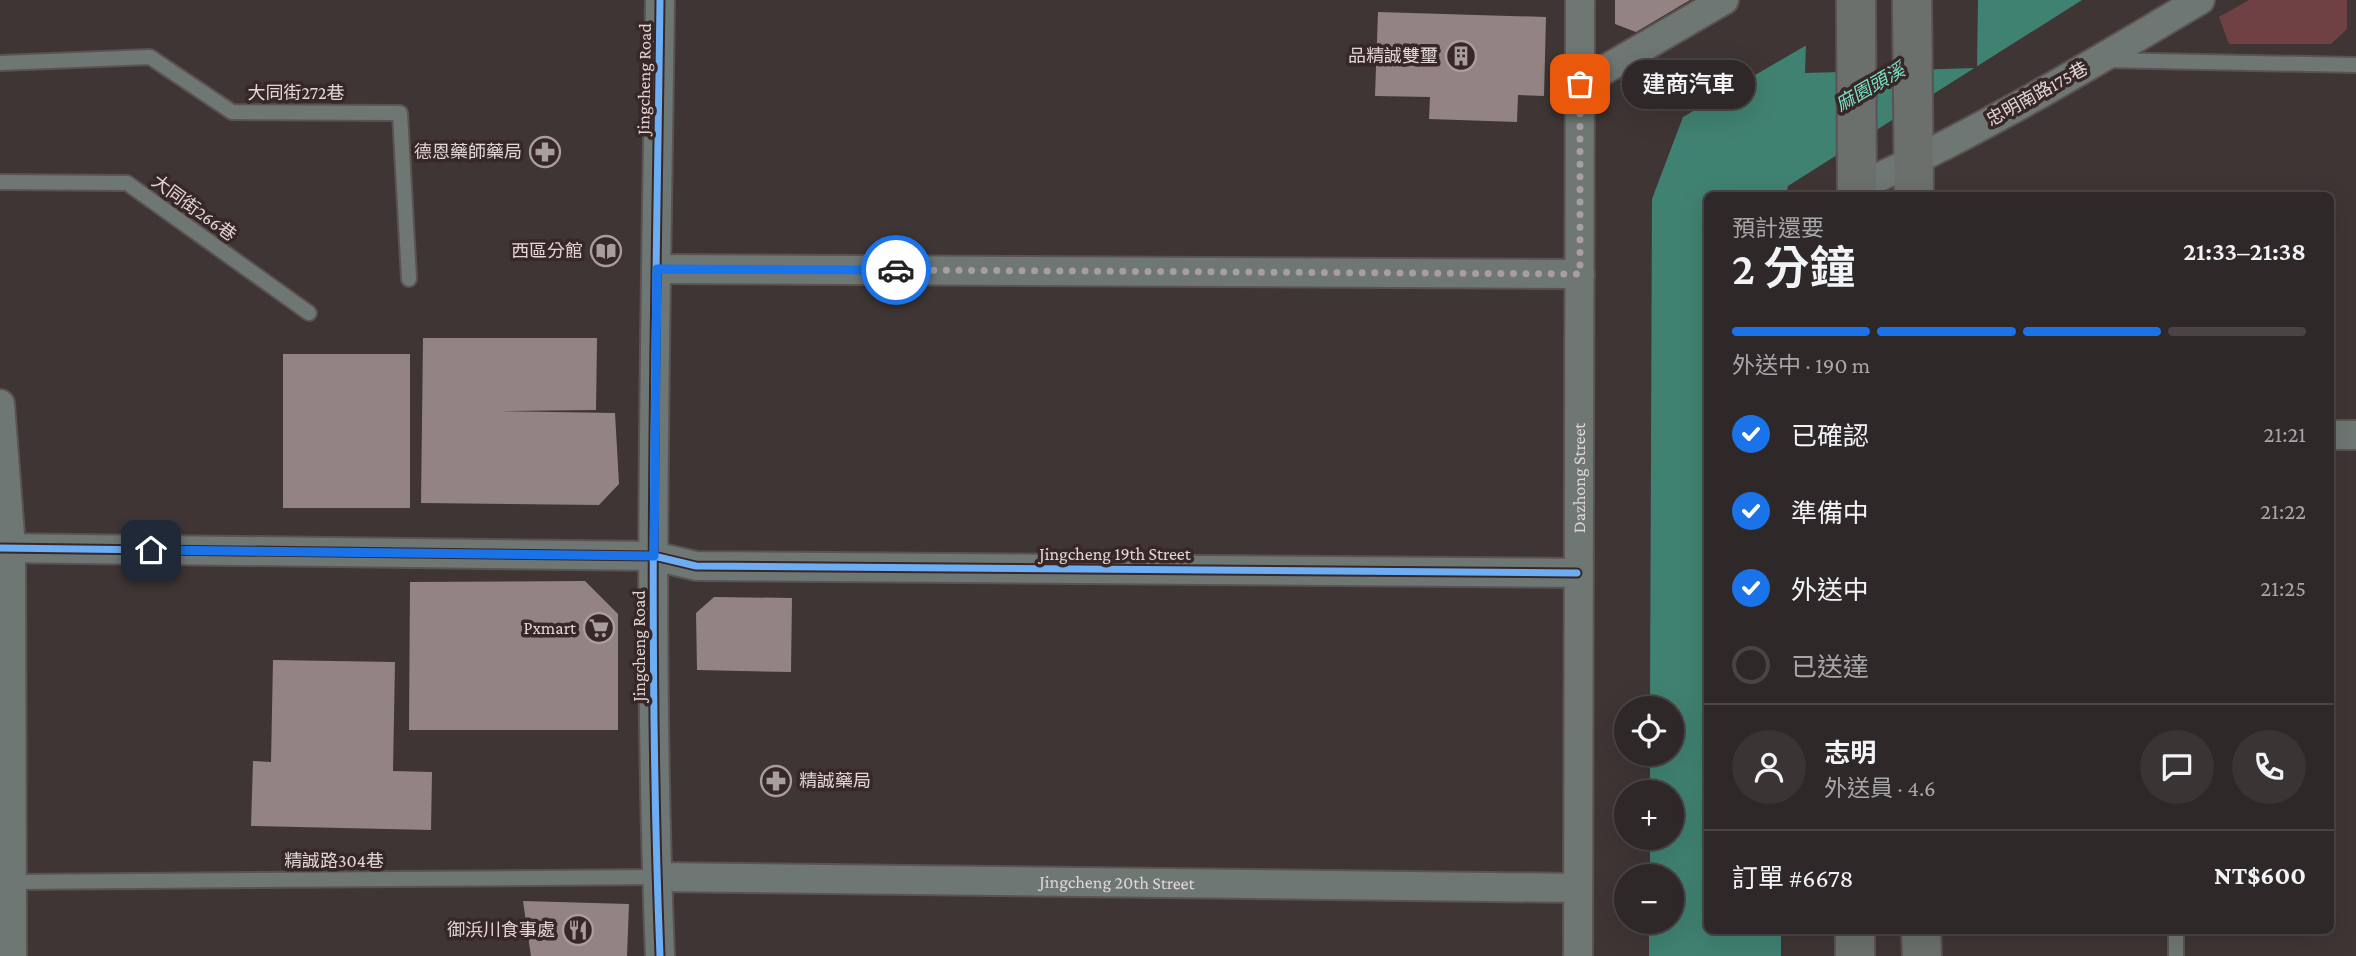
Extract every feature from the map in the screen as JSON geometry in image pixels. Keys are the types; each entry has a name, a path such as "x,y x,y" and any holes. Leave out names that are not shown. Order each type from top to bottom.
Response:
{"main road":[{"path":"1856,0 1858,186"},
{"path":"1912,0 1913,163"},
{"path":"1855,934 1855,956"},
{"path":"1921,934 1922,956"}],"street":[{"name":"Jingcheng Road","path":"660,0 654,556 660,956"},
{"name":"Dazhong Street","path":"1578,956 1580,0"},
{"path":"1580,84 1724,0"},
{"path":"2098,60 2200,0"},
{"name":"忠明南路175巷","path":"1858,186 1913,163 2098,60"},
{"path":"657,269 1580,274"},
{"path":"0,404 6,548 6,826 12,882 12,956"},
{"path":"2334,435 2356,435"},
{"name":"Jingcheng 19th Street","path":"6,548 654,556 695,566 1577,573"},
{"name":"Jingcheng 20th Street","path":"657,877 1578,888"}],"lane":[{"name":"大同街272巷","path":"0,63 150,57 232,112 400,113 409,279"},
{"name":"忠明南路175巷","path":"2098,60 2356,65"},
{"name":"大同街266巷","path":"0,182 127,183 309,313"},
{"name":"精誠路304巷","path":"12,882 657,877"},
{"path":"2176,934 2176,956"}],"shaded area":[{"path":"2249,0 2347,0 2347,29 2331,44 2229,44 2219,17"}],"water":[{"name":"麻園頭溪","path":"1884,0 2082,0 1788,186 1787,192 1704,192 1704,934 1781,934 1781,956 1649,956 1649,934 1684,934 1684,864 1650,864 1650,850 1684,850 1684,780 1650,780 1650,766 1684,766 1684,696 1650,696 1652,199 1683,117"}],"pier":[{"path":"1877,0 1978,0 1977,68 1805,73 1806,41"}],"building":[{"path":"1615,0 1690,0 1636,32 1615,24"},
{"name":"品精誠雙璽","path":"1378,12 1546,17 1544,96 1518,95 1517,122 1429,119 1430,97 1375,96"},
{"path":"423,338 597,338 596,410 500,411 615,413 619,484 599,505 421,503"},
{"path":"283,354 410,354 410,508 283,508"},
{"path":"585,581 618,614 618,730 409,730 410,582"},
{"path":"714,597 792,598 791,672 697,670 696,613"},
{"path":"273,660 395,662 393,771 432,772 431,830 251,826 253,761 271,762"},
{"name":"御浜川食事處","path":"523,901 629,904 627,956 531,956"}],"cycle path":[{"path":"660,0 653,598 660,956"},
{"path":"0,548 654,556 696,566 1577,573"}],"way so far":[{"path":"896,270 1580,274 1580,84"}],"place":[{"name":"品精誠雙璽","path":"1461,56"},
{"name":"建商汽車","path":"1580,84"},
{"name":"德恩藥師藥局","path":"545,152"},
{"name":"西區分館","path":"606,251"},
{"name":"Pxmart","path":"599,628"},
{"name":"精誠藥局","path":"776,781"},
{"name":"御浜川食事處","path":"578,930"}],"route":[{"path":"151,550 654,556 657,269 896,270"}]}
